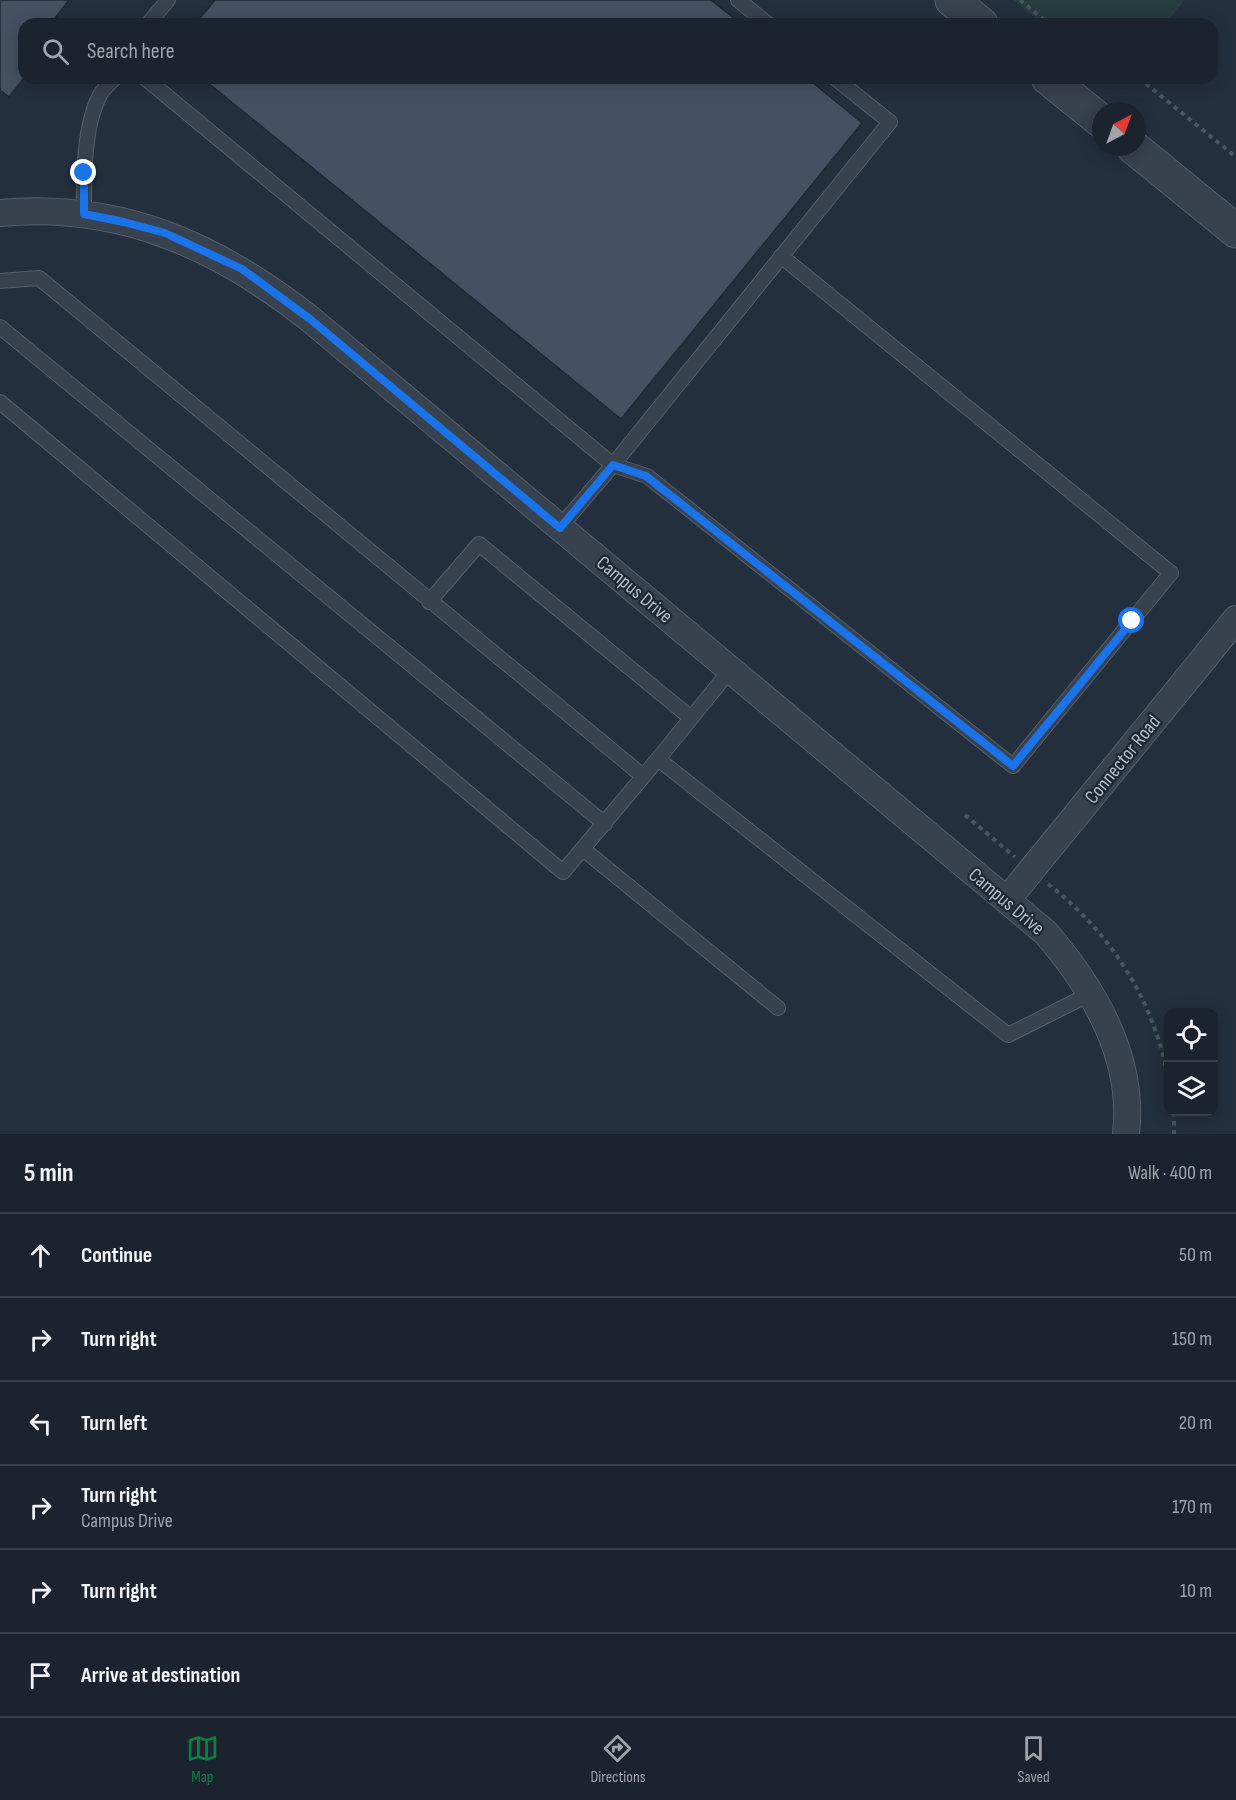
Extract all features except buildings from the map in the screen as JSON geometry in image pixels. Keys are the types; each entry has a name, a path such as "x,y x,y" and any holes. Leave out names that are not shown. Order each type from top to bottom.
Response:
{"street":[{"path":"952,0 974,18"},
{"path":"1055,84 1092,114"},
{"path":"1144,156 1236,231"},
{"name":"Campus Drive","path":"0,213 41,211 84,214 165,233 242,269 310,319 1046,933 1074,965 1092,993 1114,1041 1124,1082 1126,1134"},
{"name":"Connector Road","path":"1007,900 1236,619"}],"lane":[{"path":"153,18 168,0"},
{"path":"738,0 760,18"},
{"path":"84,214 84,173 93,116 100,94 109,84"},
{"path":"152,84 613,465 646,476 1013,766 1171,573 781,256"},
{"path":"560,528 890,122 842,84"},
{"path":"0,281 39,278 429,602 643,776"},
{"path":"0,327 605,824"},
{"path":"0,402 563,872 731,669"},
{"path":"429,602 479,544 691,718"},
{"path":"658,759 1008,1035 1092,993"},
{"path":"583,849 778,1008"}],"path":[{"path":"1020,0 1042,18"},
{"path":"1146,84 1236,157"},
{"path":"965,815 1010,853"},
{"path":"1049,885 1093,924 1126,969 1157,1034 1164,1062"},
{"path":"1173,1116 1174,1134"}],"green space":[{"path":"1013,0 1185,0 1170,18 1036,18"}],"route":[{"path":"84,173 84,214 165,233 242,269 310,319 560,528 613,465 646,476 1013,766 1132,621"}]}
